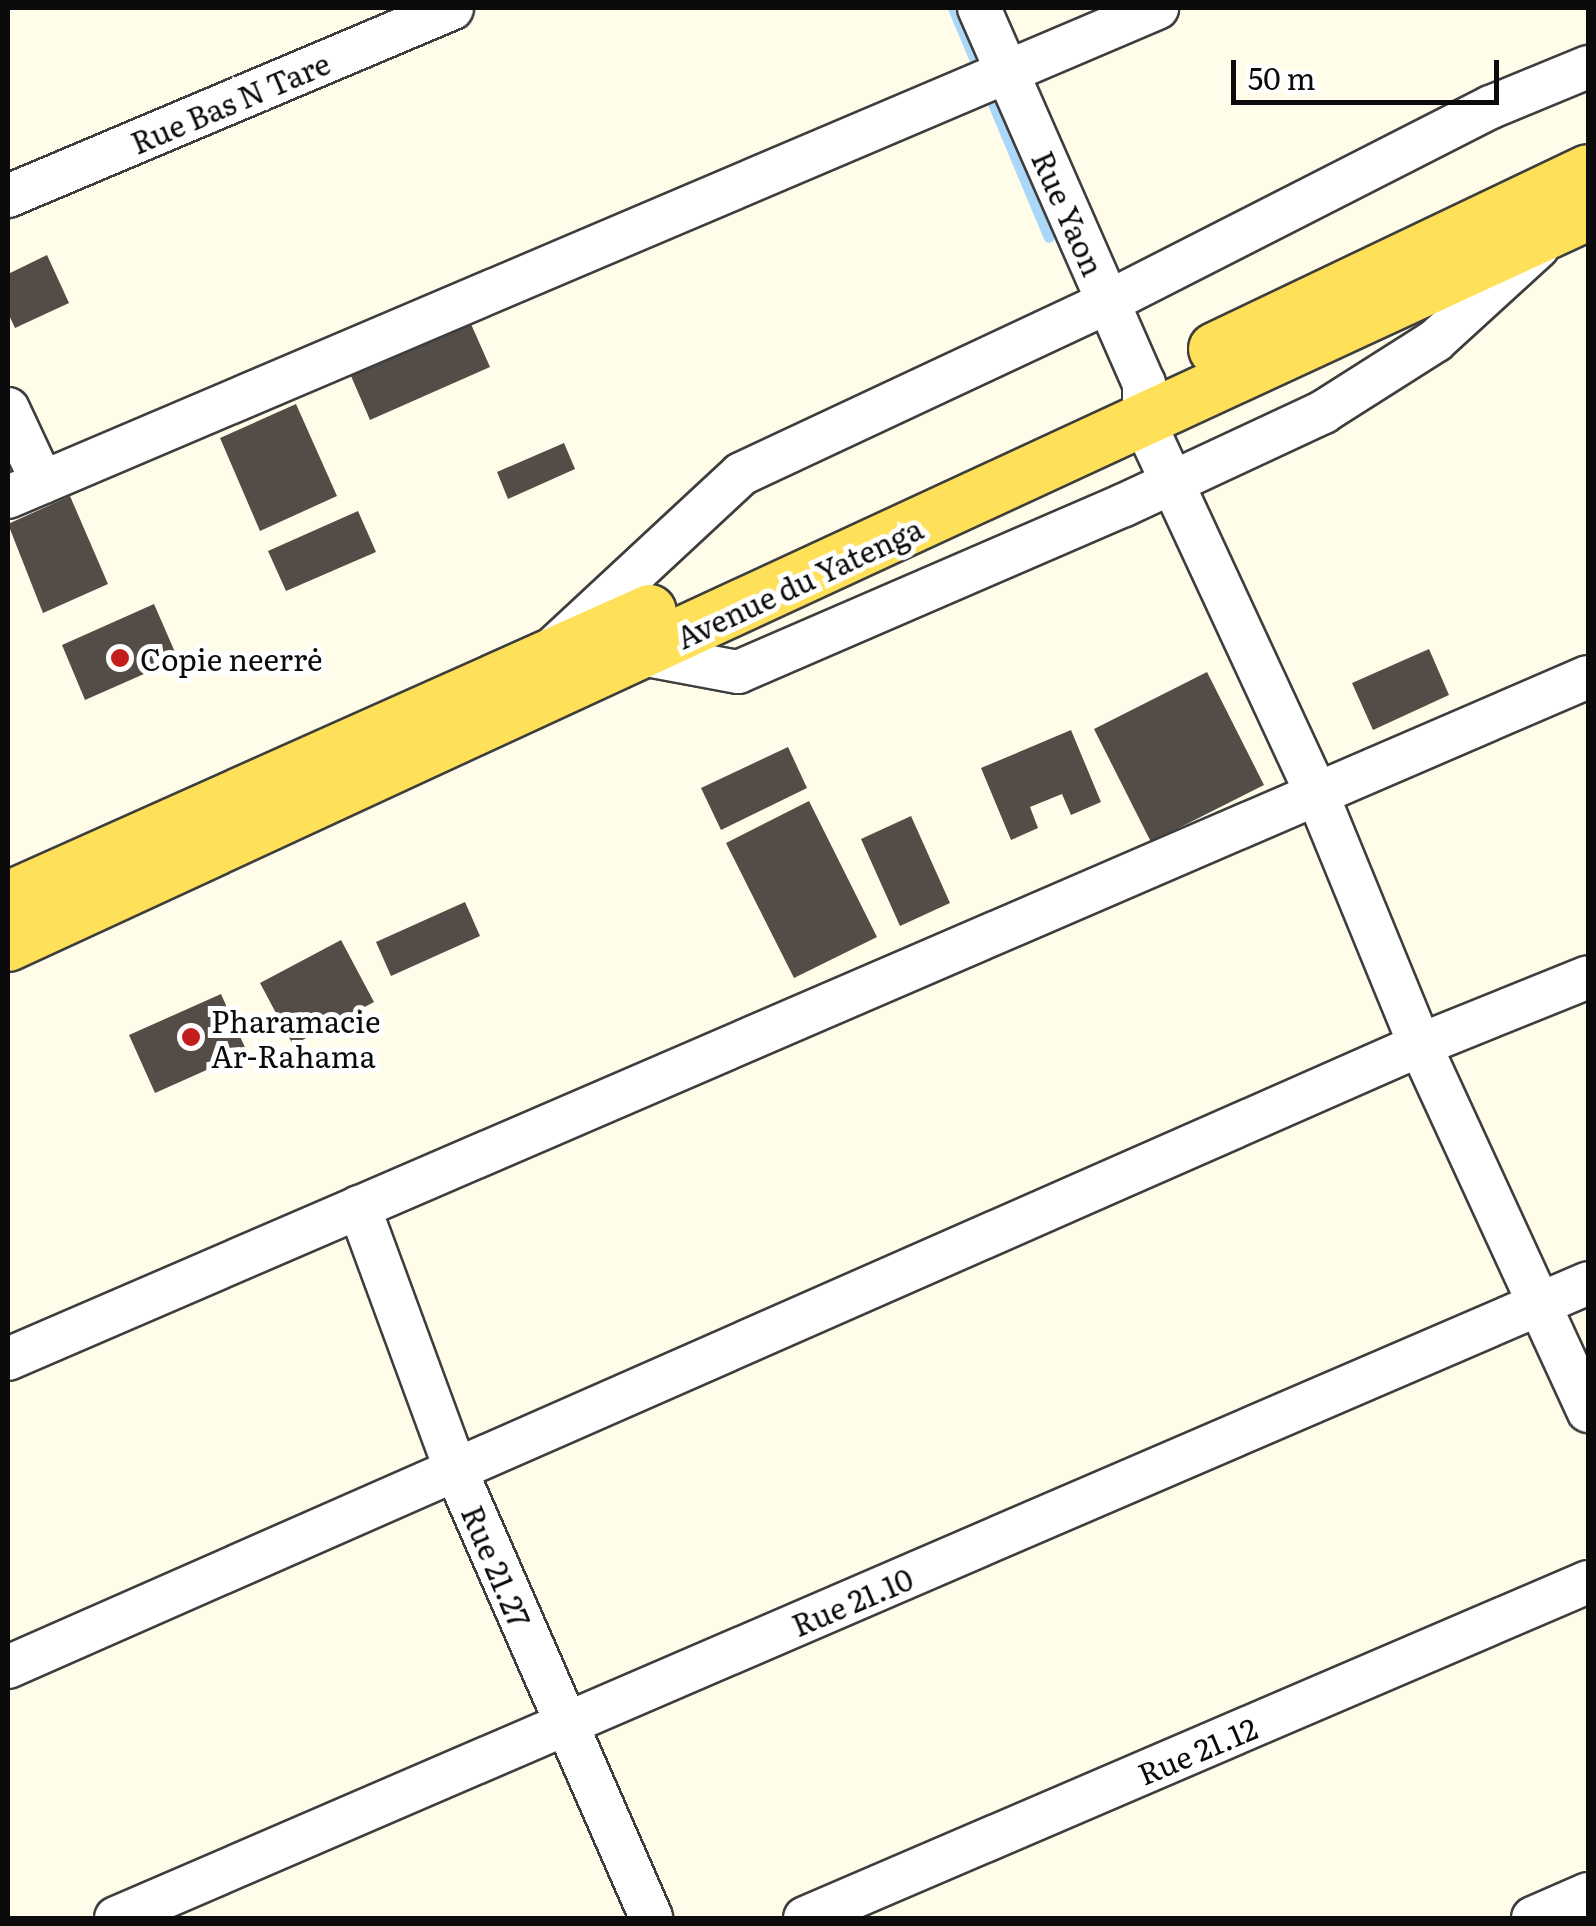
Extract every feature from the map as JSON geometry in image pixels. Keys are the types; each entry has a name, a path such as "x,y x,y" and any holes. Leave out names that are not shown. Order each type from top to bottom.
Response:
{"main road":[{"name":"Avenue du Yatenga","path":"8,945 642,654 1144,402 1588,171"},
{"name":"Avenue du Yatenga","path":"8,898 542,660 1575,220"}],"street":[{"name":"Rue Bas N Tare","path":"8,196 452,8"},
{"name":"Rue Yaon","path":"979,8 1108,302 1172,483 1318,794 1420,1045 1544,1303 1588,1411"},
{"path":"8,409 25,489 1157,8"},
{"path":"542,660 741,474 1108,302 1490,107 1588,67"},
{"path":"642,654 738,672 1172,483 1322,412 1435,341 1575,220"},
{"path":"8,1359 1588,676"},
{"path":"8,1667 457,1473 1420,1045 1588,977"},
{"name":"Rue 21.27","path":"360,1207 457,1473 652,1918"},
{"name":"Rue 21.10","path":"116,1918 1588,1283"},
{"name":"Rue 21.12","path":"805,1918 1588,1582"},
{"path":"1533,1918 1588,1894"}],"building":[{"path":"47,255 69,303 15,328 8,313 8,274"},
{"path":"471,324 490,367 370,420 351,376"},
{"path":"296,404 337,496 260,531 220,438"},
{"path":"564,443 575,469 508,499 497,472"},
{"path":"70,496 108,584 43,613 8,524"},
{"path":"358,511 376,552 286,591 268,551"},
{"path":"154,604 178,659 85,700 62,645"},
{"path":"1429,649 1449,695 1373,730 1352,683"},
{"path":"1207,672 1264,785 1151,842 1094,729"},
{"path":"1071,730 1101,802 1071,815 1062,794 1030,807 1038,828 1011,840 981,768"},
{"path":"788,747 807,788 721,830 701,788"},
{"path":"809,801 877,937 794,978 726,843"},
{"path":"911,816 950,903 900,926 861,839"},
{"path":"465,902 480,936 391,976 376,942"},
{"path":"341,940 374,1002 293,1045 260,983"},
{"path":"221,994 247,1052 155,1093 129,1035"}],"waterway":[{"path":"953,8 1049,237"}],"place":[{"name":"Copie neerrė","path":"120,658"},
{"name":"Pharamacie Ar-Rahama","path":"191,1037"}]}
